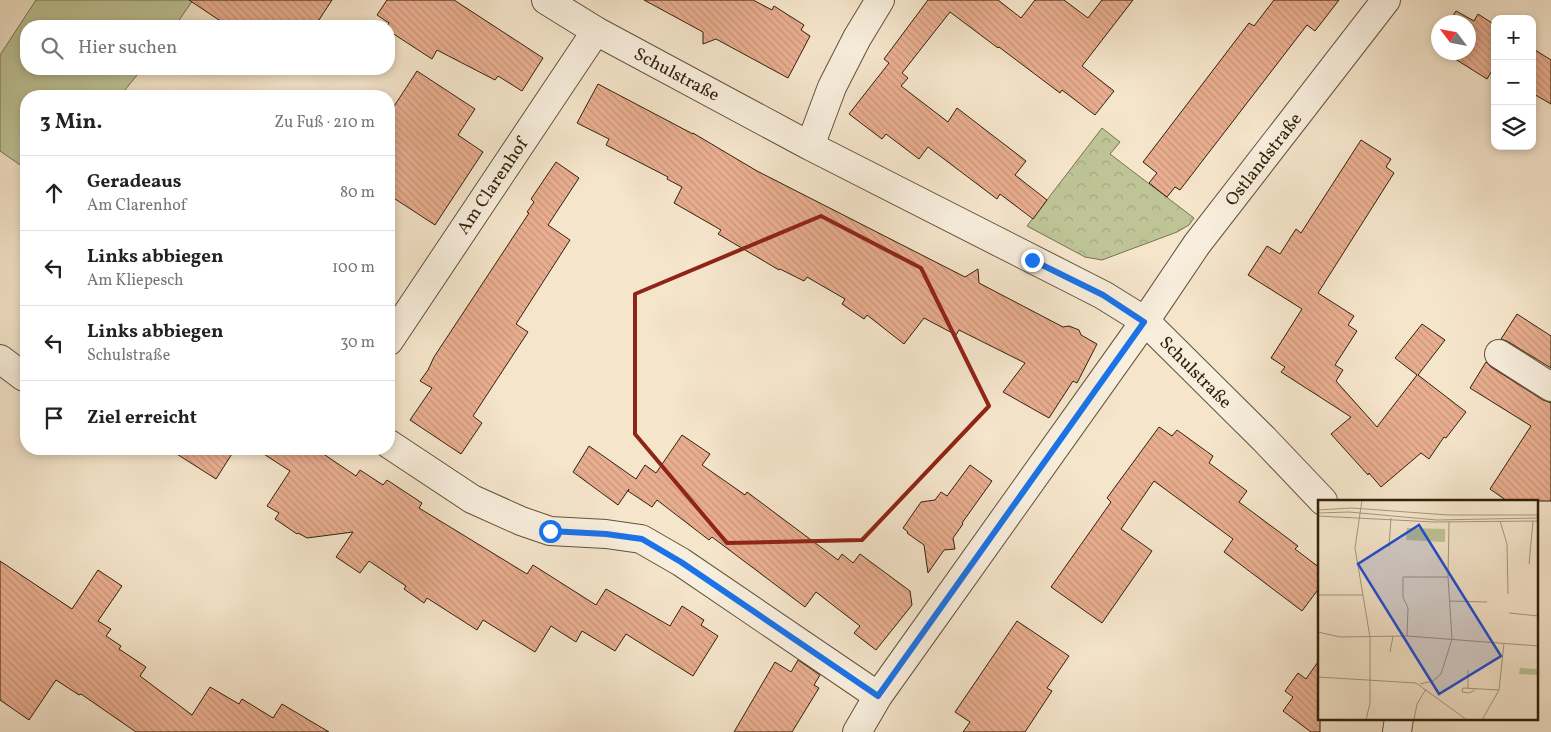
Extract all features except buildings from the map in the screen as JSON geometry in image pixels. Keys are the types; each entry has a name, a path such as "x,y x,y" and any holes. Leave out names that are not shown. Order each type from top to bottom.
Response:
{"street":[{"name":"Schulstraße","path":"546,0 596,31 810,146 1103,295 1144,322 1322,500"},
{"path":"810,146 832,87 857,38 880,0"},
{"name":"Ostlandstraße","path":"857,732 878,696 1144,322 1197,244 1386,0"},
{"name":"Am Clarenhof","path":"395,332 596,31"},
{"path":"1499,354 1551,387"},
{"path":"0,359 20,374"},
{"path":"395,448 472,499 521,521 550,531 606,534 642,539 681,562 878,696"}],"highlighted area":[{"path":"821,216 921,268 989,406 862,540 727,543 635,434 635,294"}],"green space":[{"path":"36,0 193,0 179,20 23,20"},
{"path":"20,24 20,75 137,75 125,90 20,90 20,165 0,151 0,55"},
{"path":"1102,128 1120,142 1110,154 1194,218 1189,225 1177,232 1102,260 1085,257 1027,226"}],"route":[{"path":"550,531 606,534 642,539 681,562 878,696 1144,322 1103,295 1032,260"}]}
